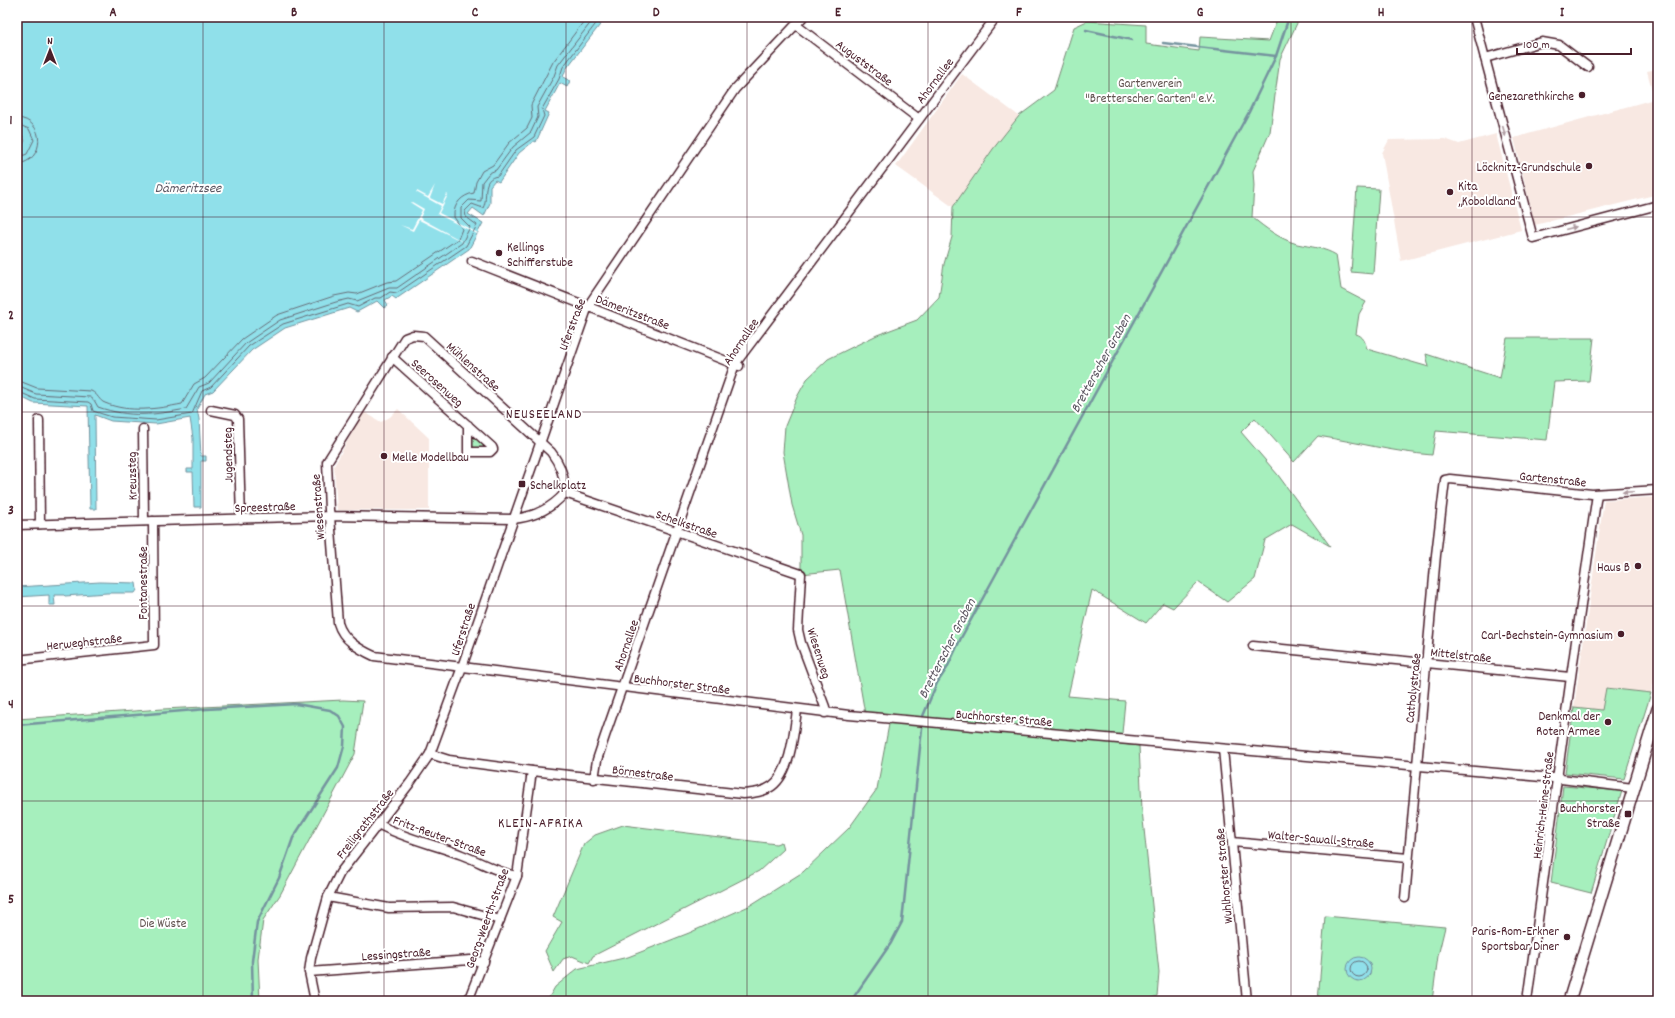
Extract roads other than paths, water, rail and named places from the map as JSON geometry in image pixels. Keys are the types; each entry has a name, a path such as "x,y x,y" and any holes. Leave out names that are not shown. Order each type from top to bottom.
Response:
{"main road":[{"path":"1569,1001 1658,709"}],"street":[{"name":"Uferstraße","path":"462,667 588,306 735,88 803,17"},
{"name":"Ahornallee","path":"594,779 597,760 604,736 623,688 738,365 996,17"},
{"path":"1474,17 1533,238 1658,205"},
{"name":"Auguststraße","path":"796,25 920,119"},
{"path":"1485,58 1542,42 1559,45 1588,67"},
{"name":"Dämeritzstraße","path":"472,261 738,365"},
{"name":"Mühlenstraße","path":"406,338 413,335 424,336 540,442"},
{"name":"Wiesenstraße","path":"374,656 361,650 340,630 338,623 327,462 392,356 406,338"},
{"name":"Seerosenweg","path":"392,356 468,425"},
{"name":"Jugendsteg","path":"211,410 235,415 238,419 241,519"},
{"path":"39,420 40,524"},
{"name":"Kreuzsteg","path":"143,430 144,521"},
{"path":"513,519 531,516 545,510 558,502 565,493 560,466 551,452 540,442"},
{"name":"Gartenstraße","path":"1445,480 1450,479 1597,494 1658,490"},
{"name":"Catholystraße","path":"1404,898 1436,555 1445,480"},
{"name":"Schelkstraße","path":"565,493 677,533 801,574"},
{"name":"Heinrich-Heine-Straße","path":"1527,1001 1558,779 1570,677 1597,494"},
{"name":"Spreestraße","path":"17,525 330,516 513,519"},
{"name":"Fontanestraße","path":"153,521 154,645"},
{"name":"Wiesenweg","path":"801,574 798,630 801,643 825,706 825,713"},
{"name":"Herweghstraße","path":"17,660 154,645"},
{"name":"Mittelstraße","path":"1253,646 1570,677"},
{"name":"Buchhorster Straße","path":"374,656 825,713 1558,779 1633,788"},
{"name":"Freiligrathstraße","path":"315,1001 309,972 328,897 340,873 410,783 430,754 462,667"},
{"name":"Börnestraße","path":"430,754 448,760 594,779 731,794 761,791 773,785 787,762 793,743 797,710"},
{"name":"Wuhlhorster Straße","path":"1224,749 1247,1001"},
{"name":"Georg-Weerth-Straße","path":"468,1001 517,876 532,771"},
{"name":"Fritz-Reuter-Straße","path":"378,824 408,838 462,855 507,874 517,876"},
{"name":"Walter-Sawall-Straße","path":"1232,842 1408,858"},
{"path":"328,897 390,908 453,906 500,920"},
{"name":"Lessingstraße","path":"309,972 470,960 484,962"}],"water":[{"name":"Dämeritzsee","path":"17,17 606,17 566,69 563,77 570,81 567,87 560,83 545,111 549,113 536,142 534,141 519,153 499,182 495,180 490,186 490,203 484,216 473,208 468,214 483,223 469,249 396,299 392,296 385,300 388,305 384,308 377,301 357,312 349,308 285,328 252,350 213,391 205,394 197,409 201,456 206,456 206,461 201,461 201,507 194,507 193,472 187,472 187,469 193,469 193,438 190,418 156,424 111,421 95,415 96,509 90,509 88,406 33,403 17,395 17,149 20,148 25,141 23,136 17,132"},
{"path":"100,582 136,583 137,590 135,593 65,596 54,595 55,605 49,605 49,595 17,597 17,587"},
{"path":"1359,957 1367,961 1371,969 1367,977 1359,981 1351,977 1347,969 1351,961"}],"waterway":[{"name":"Bretterscher Graben","path":"923,716 937,683 947,668 961,638 1249,112 1276,56 1289,17"},
{"path":"1086,30 1132,40"},
{"path":"1163,43 1276,56"},
{"path":"17,725 207,709 296,704 330,710 339,716 345,727 344,746 338,768 293,838 279,878 257,922 252,961 253,1001"},
{"name":"Bretterscher Graben","path":"851,1001 891,943 902,922 922,728"}],"place":[{"name":"Genezarethkirche","path":"1582,95"},
{"name":"Löcknitz-Grundschule","path":"1589,166"},
{"name":"Kita „Koboldland“","path":"1450,192"},
{"name":"Kellings Schifferstube","path":"499,253"},
{"name":"Melle Modellbau","path":"384,456"},
{"name":"Schelkplatz","path":"522,484"},
{"name":"Haus B","path":"1638,566"},
{"name":"Carl-Bechstein-Gymnasium","path":"1621,634"},
{"name":"Denkmal der Roten Armee","path":"1608,722"},
{"name":"Buchhorster Straße","path":"1628,814"},
{"name":"Paris-Rom-Erkner Sportsbar Diner","path":"1567,937"}],"district":[{"name":"NEUSEELAND","path":"544,413"},
{"name":"KLEIN-AFRIKA","path":"541,822"}],"park label":[{"name":"Gartenverein \"Bretterscher Garten\" e.V.","path":"1150,90"},
{"name":"Die Wüste","path":"163,922"}]}
